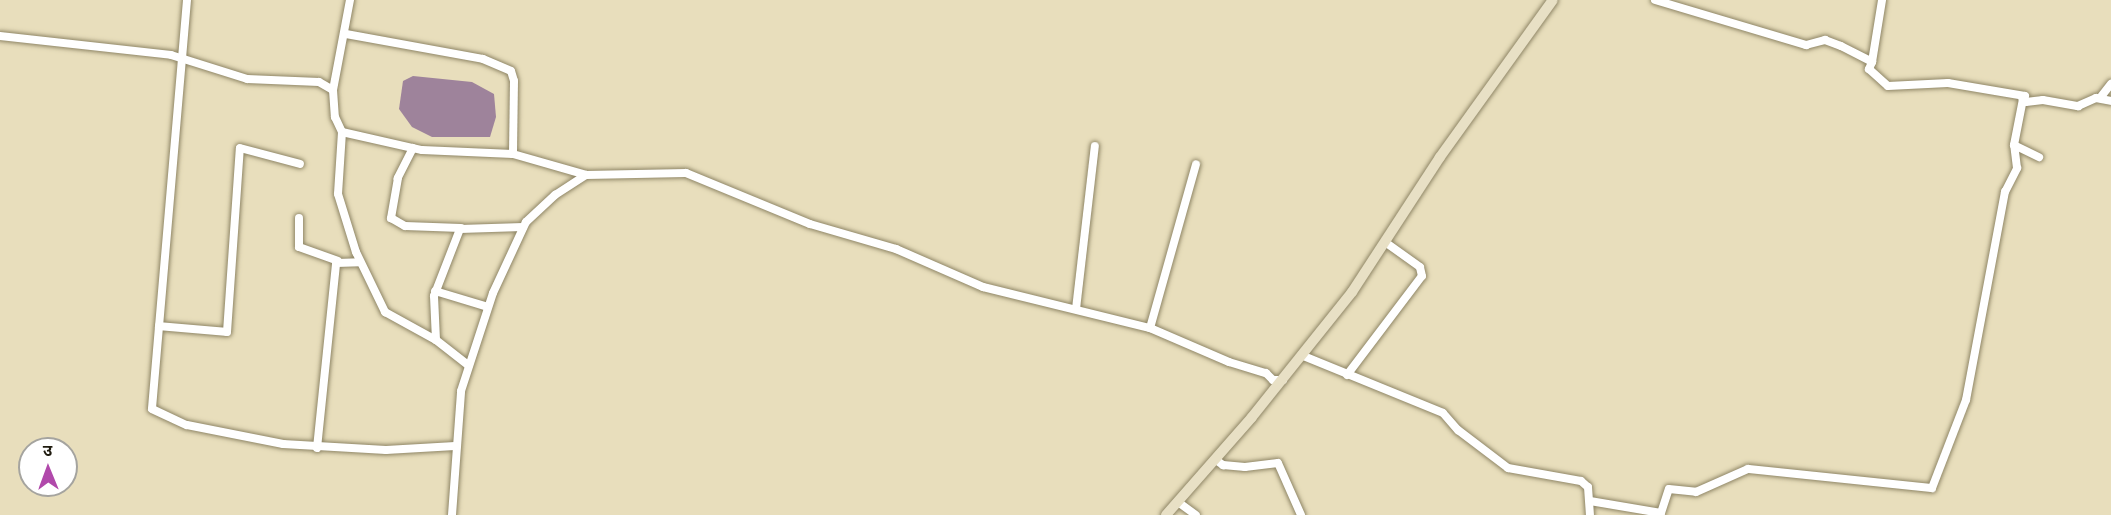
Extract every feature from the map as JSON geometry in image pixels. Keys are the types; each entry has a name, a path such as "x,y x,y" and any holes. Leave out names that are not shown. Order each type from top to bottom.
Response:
{"street":[{"path":"187,0 184,57 152,409 198,428 317,448 455,446"},
{"path":"350,0 346,34 333,90 335,117 342,132 338,194 360,262 386,312 436,340 468,365"},
{"path":"1166,515 1283,380 1385,242 1553,0"},
{"path":"1655,0 1806,45 1825,40 1872,62"},
{"path":"1590,501 1661,513 1670,489 1696,492 1742,470 1932,488 1966,400 2005,192 2017,168 2014,145 2025,96 1947,83 1888,86 1869,69 1882,0"},
{"path":"346,34 483,59 511,71 514,81 513,154"},
{"path":"0,36 184,57 242,78 310,81 333,90"},
{"path":"2023,99 2078,106 2100,98 2111,84"},
{"path":"2100,98 2111,101"},
{"path":"342,132 412,148 513,154 586,175 686,173 810,224 896,249 983,286 1150,328 1229,362 1266,373 1273,380 1283,380"},
{"path":"2014,145 2039,157"},
{"path":"1076,309 1095,146"},
{"path":"159,326 227,332 240,148 300,164"},
{"path":"412,148 398,178 391,218 405,226 524,227"},
{"path":"1150,328 1196,164"},
{"path":"452,515 455,446 468,365 488,307 524,227 539,208 586,175"},
{"path":"299,218 299,247 338,261 360,262"},
{"path":"436,340 435,291 461,228"},
{"path":"1347,375 1422,276 1420,267 1385,242"},
{"path":"317,448 338,261"},
{"path":"435,291 488,307"},
{"path":"1300,355 1443,413 1458,430 1508,468 1581,481 1588,487 1590,515"},
{"path":"1216,460 1222,465 1245,467 1278,463 1301,515"},
{"path":"1178,502 1196,515"}],"shaded area":[{"path":"413,76 472,82 494,94 496,117 490,137 432,137 412,127 399,109 403,81"}]}
